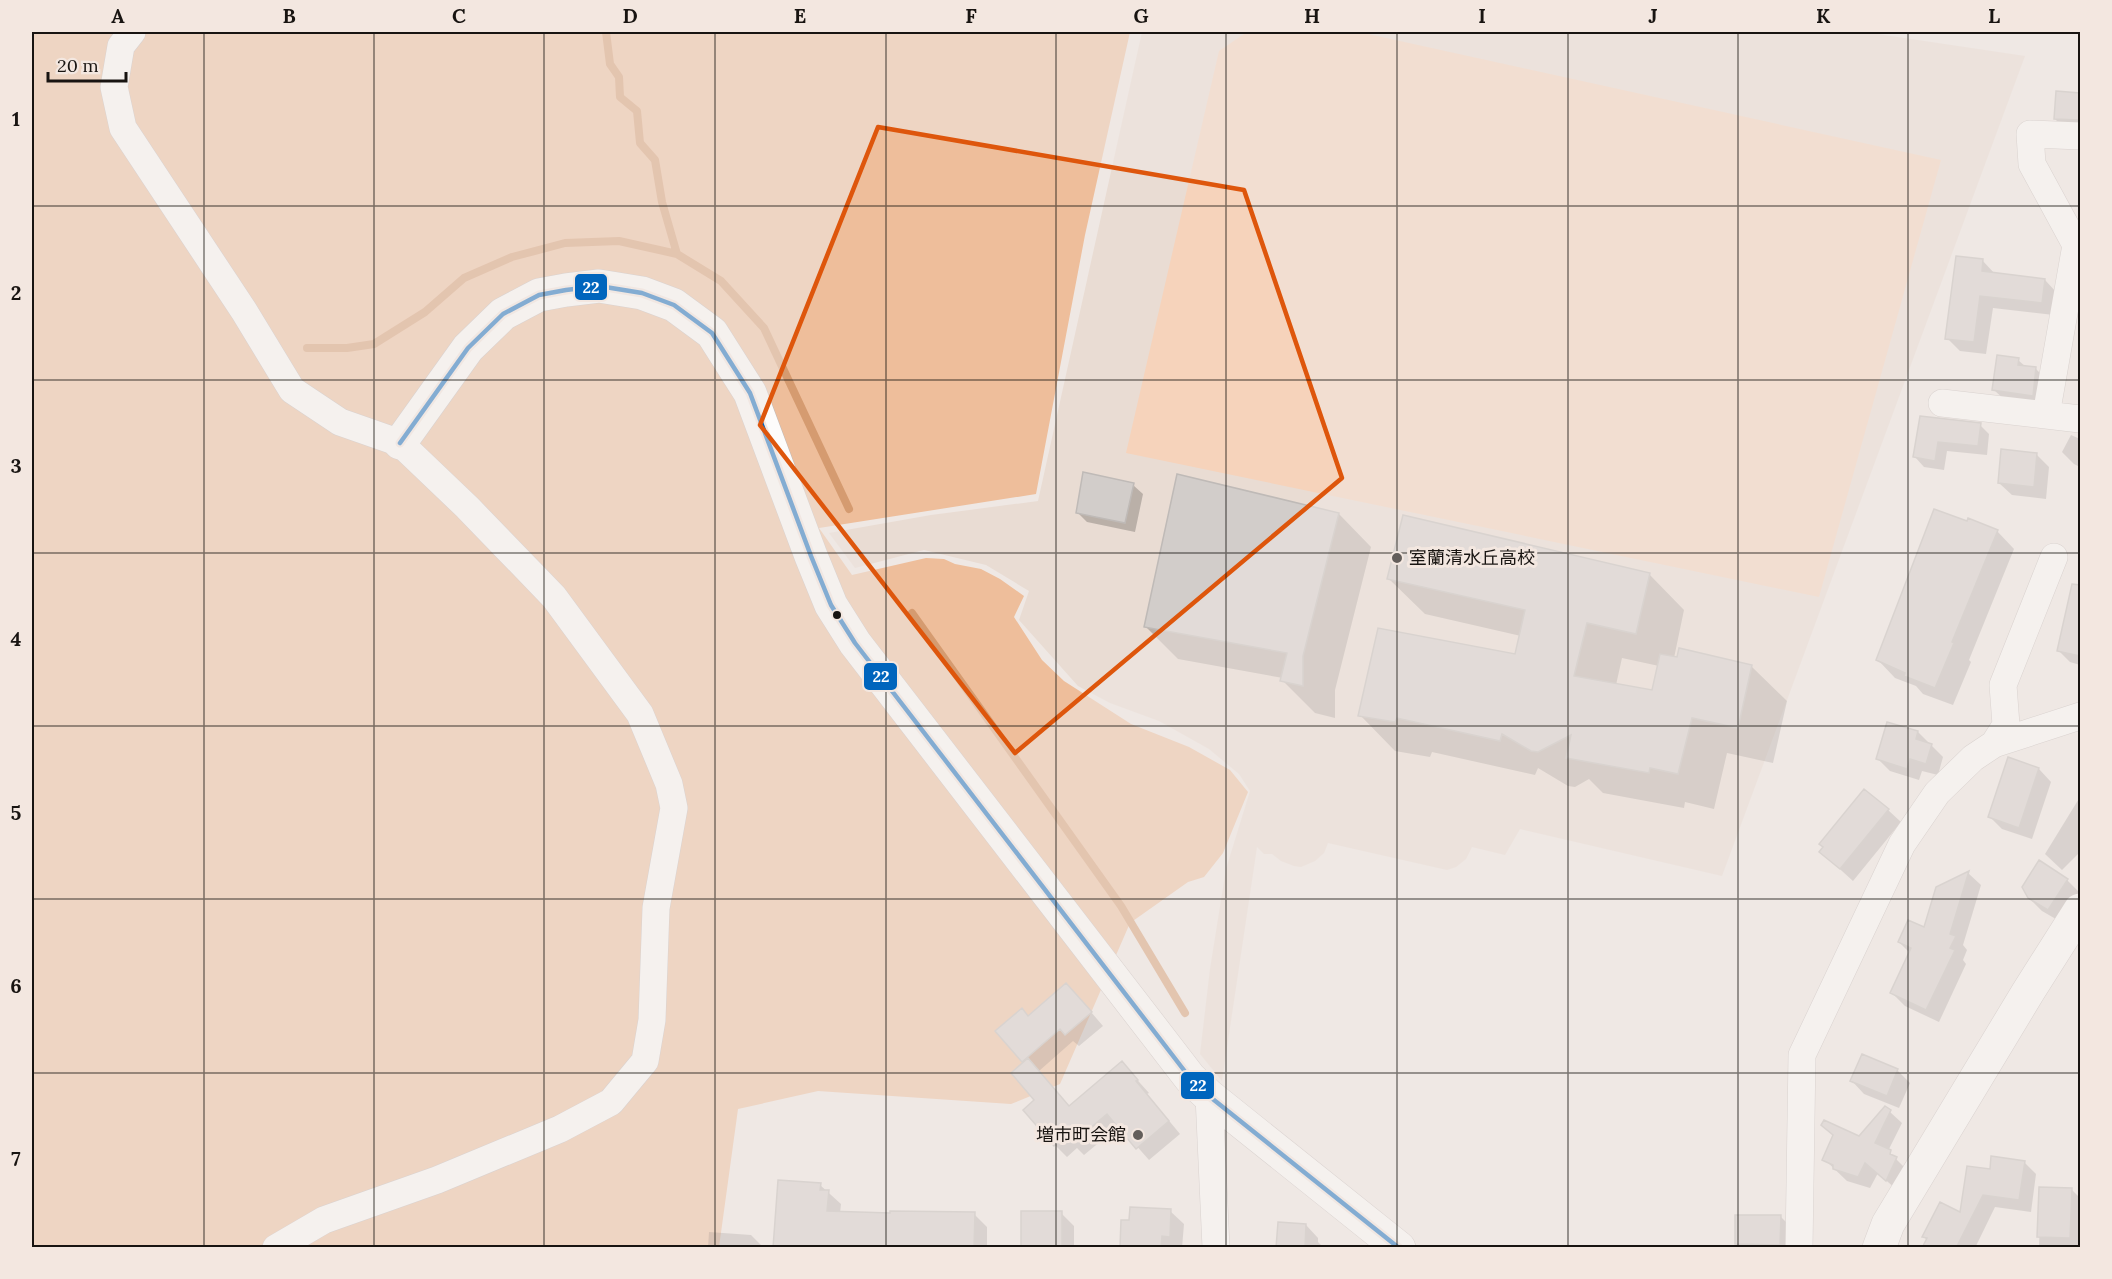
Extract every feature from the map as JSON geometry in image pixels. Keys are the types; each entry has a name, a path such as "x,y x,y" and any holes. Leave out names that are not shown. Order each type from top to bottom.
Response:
{"street":[{"path":"132,32 121,46 114,87 123,128 218,271 292,390 340,422 400,443 467,507 554,597 640,714 669,784 674,808 656,908 652,1020 645,1061 611,1102 560,1129 437,1180 324,1220 276,1248"},
{"path":"2046,415 2078,246 2032,164 2030,134 2080,136"},
{"path":"400,443 468,348 489,325 503,314 538,295 599,286 642,293 674,305 712,333 750,393 831,605 855,644 1190,1078 1399,1248"},
{"path":"1942,403 2080,419"},
{"path":"1994,744 2006,725 2003,685 2054,557"},
{"path":"1799,1248 1802,1055 1902,844 1937,793 1973,758 1994,744 2080,716"},
{"path":"1880,1248 1887,1224 2080,910"},
{"path":"1209,1095 1216,1248"}],"highlighted area":[{"path":"878,127 1244,190 1342,478 1015,753 760,425"}],"shaded area":[{"path":"32,32 1130,32 1085,235 1036,494 819,528 852,575 926,558 944,559 955,564 981,569 1000,579 1024,596 1014,617 1042,660 1064,681 1131,724 1189,747 1230,770 1248,792 1223,853 1204,877 1188,882 1130,923 1060,1084 1011,1104 818,1091 738,1109 719,1247 32,1247"},
{"name":"室蘭清水丘高校","path":"1142,32 1864,32 2025,56 1722,876 1520,829 1505,855 1472,847 1466,859 1456,867 1447,870 1328,843 1324,853 1315,861 1301,867 1281,861 1272,854 1264,854 1257,847 1222,1081 1200,1054 1210,969 1226,869 1250,791 1239,774 1209,749 1159,721 1110,703 1078,686 1019,620 1029,591 986,565 924,550 855,568 829,533 931,515 1038,501"},
{"path":"1247,32 1359,32 1941,160 1819,597 1126,453 1219,51"}],"building":[{"path":"2056,91 2080,93 2080,120 2054,119"},
{"path":"1956,256 1983,259 1982,271 2045,279 2042,303 1980,296 1974,342 1945,339"},
{"path":"1997,355 2019,358 2018,365 2036,367 2033,396 1992,390"},
{"path":"1920,416 1981,423 1978,446 1938,442 1935,461 1913,457"},
{"path":"2001,449 2037,453 2034,487 1998,483"},
{"path":"1083,472 1134,483 1125,523 1076,513"},
{"path":"1177,474 1339,513 1303,656 1303,686 1280,681 1287,653 1144,627"},
{"path":"1934,509 1967,521 1968,518 1998,530 1935,688 1904,676 1905,673 1876,660"},
{"path":"1403,515 1650,573 1636,634 1587,623 1574,676 1652,690 1660,654 1677,657 1679,648 1752,665 1738,728 1692,718 1678,774 1650,768 1649,773 1566,758 1571,735 1538,752 1531,751 1502,734 1500,741 1397,718 1395,722 1358,716 1378,628 1515,654 1525,610 1387,579"},
{"path":"2072,584 2080,585 2080,656 2057,651"},
{"path":"1887,722 1918,731 1916,739 1932,744 1926,764 1910,759 1907,769 1876,759"},
{"path":"2008,757 2039,768 2019,828 1988,817"},
{"path":"1864,789 1889,809 1840,869 1819,852 1823,847 1819,844"},
{"path":"2039,860 2068,879 2048,910 2028,898 2022,887"},
{"path":"1969,871 1950,934 1956,936 1950,948 1955,950 1926,1010 1890,993 1911,948 1898,942 1908,920 1924,927 1936,887"},
{"path":"1066,983 1092,1012 1065,1035 1060,1029 1022,1062 995,1031 1022,1008 1028,1016"},
{"path":"1862,1054 1898,1069 1887,1096 1850,1081"},
{"path":"1028,1058 1069,1106 1122,1061 1169,1121 1136,1149 1107,1114 1071,1144 1064,1137 1054,1146 1023,1110 1034,1100 1011,1073"},
{"path":"1885,1106 1891,1110 1875,1143 1891,1150 1890,1154 1897,1157 1886,1181 1865,1163 1858,1177 1833,1169 1833,1165 1822,1160 1833,1135 1821,1125 1824,1120 1859,1136"},
{"path":"1991,1156 2025,1161 2019,1200 1983,1195 1956,1248 1922,1248 1927,1238 1922,1237 1940,1202 1960,1212 1967,1166 1990,1169"},
{"path":"778,1180 821,1183 820,1190 829,1190 827,1211 975,1212 974,1248 773,1248"},
{"path":"2039,1187 2072,1188 2070,1238 2037,1237"},
{"path":"1130,1207 1171,1209 1170,1237 1162,1236 1161,1248 1120,1248 1121,1220 1129,1220"},
{"path":"1021,1211 1062,1211 1062,1248 1021,1246"},
{"path":"1735,1215 1781,1215 1780,1245 1735,1244"},
{"path":"1278,1222 1306,1224 1305,1248 1276,1248"}],"waterway":[{"path":"606,32 610,64 619,77 620,97 637,111 640,143 655,160 662,202 677,254"},
{"path":"307,348 347,348 374,344 425,312 464,278 512,257 565,243 619,241 677,254 721,281 764,328 849,509"},
{"path":"912,613 1121,906 1185,1013"}],"transit line":[{"name":"22","path":"400,443 468,348 503,314 539,295 599,286 642,293 674,305 712,333 750,393 831,605 855,643 1190,1078 1209,1096 1399,1248"}],"place":[{"name":"室蘭清水丘高校","path":"1397,558"},
{"name":"増市町会館","path":"1138,1135"}]}
